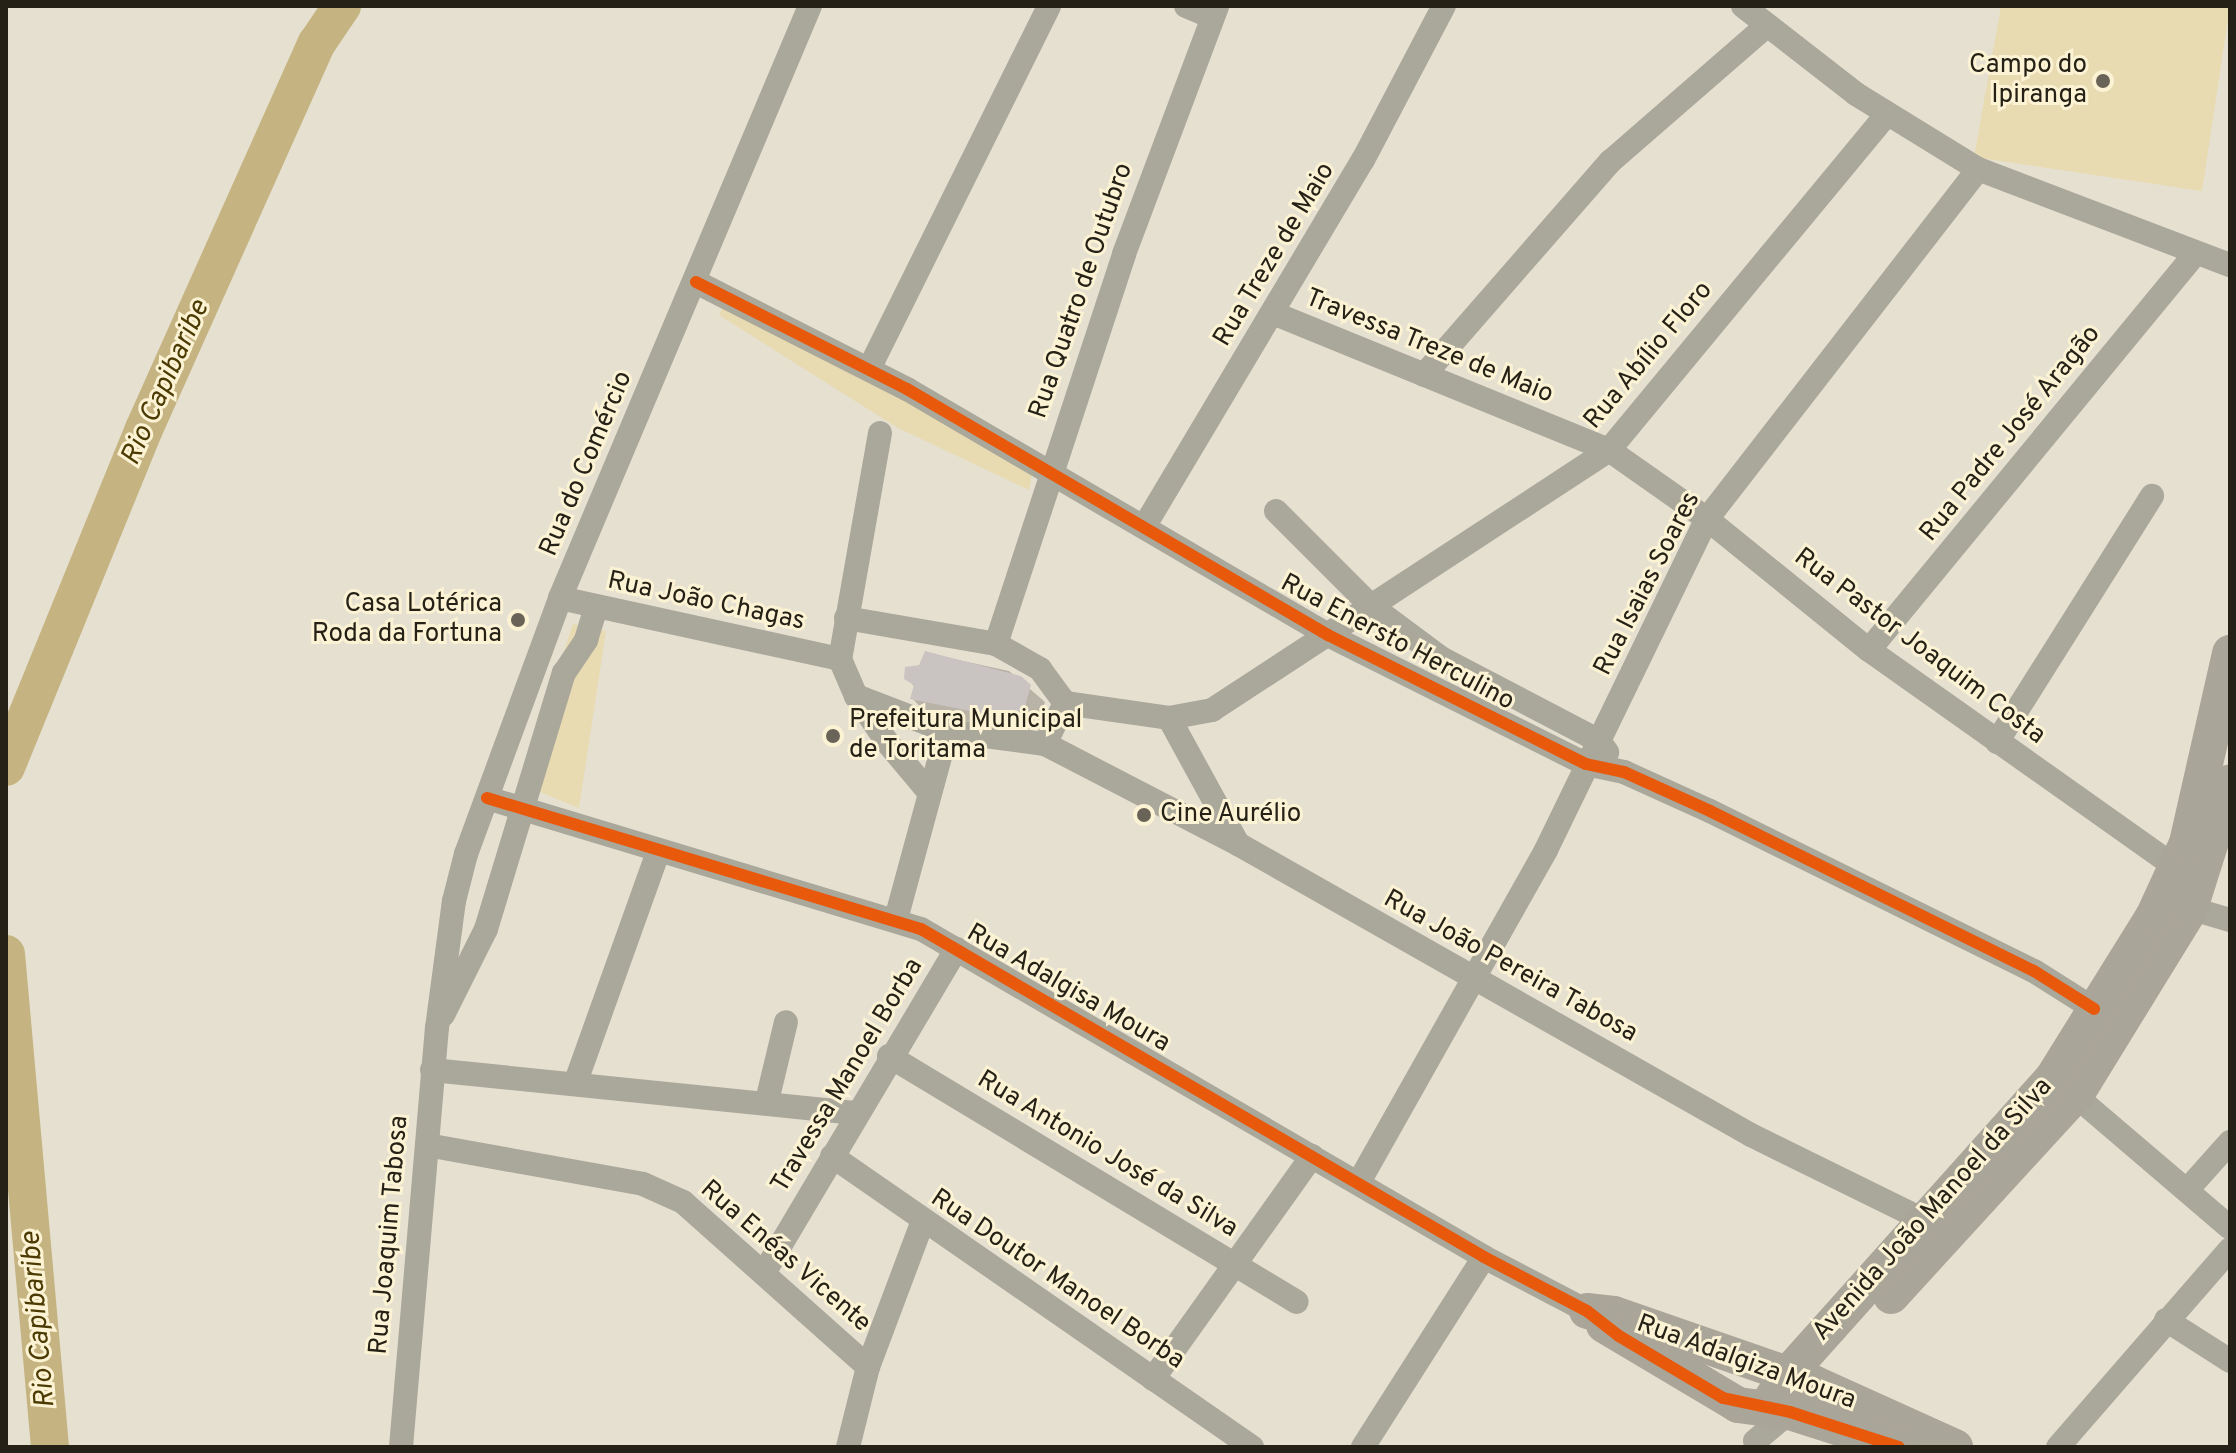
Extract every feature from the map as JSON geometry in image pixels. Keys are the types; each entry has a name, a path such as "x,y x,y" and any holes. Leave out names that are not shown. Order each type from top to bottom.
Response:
{"street":[{"name":"Rua do Comércio","path":"445,954 454,901 487,798 560,598 810,6"},
{"path":"869,369 1049,6"},
{"path":"1186,6 1214,12"},
{"name":"Rua Treze de Maio","path":"1144,527 1363,160 1444,6"},
{"path":"1743,6 1765,27 1887,114 1978,169 2230,265"},
{"name":"Rua Quatro de Outubro","path":"996,644 1049,474 1144,196 1214,12"},
{"path":"1424,375 1611,161 1765,27"},
{"name":"Rua Abílio Floro","path":"1065,703 1169,718 1212,710 1609,450 1887,114"},
{"name":"Rua Isaias Soares","path":"1359,1182 1475,980 1599,741 1707,519 1978,169"},
{"name":"Rua Padre José Aragão","path":"1869,650 2195,254"},
{"name":"Rua Enersto Herculino","path":"696,282 869,369 1328,635 1586,764 1624,772 2034,971 2094,1009"},
{"name":"Travessa Treze de Maio","path":"1273,313 1609,450"},
{"path":"880,433 840,659 856,696 928,791"},
{"name":"Rua Pastor Joaquim Costa","path":"1609,450 1707,519 1869,650 1997,742 2183,890"},
{"path":"1997,742 2152,496"},
{"path":"1276,511 1371,606 1441,658 1599,741 1624,772"},
{"name":"Rua João Chagas","path":"560,598 840,659"},
{"path":"525,806 564,673 586,640 596,608"},
{"path":"846,618 996,644 1039,667 1065,703 1045,744 947,731 856,696"},
{"name":"Avenida João Manoel da Silva","path":"2064,1086 2094,1009 2183,890 2230,653"},
{"path":"1169,718 1238,844"},
{"path":"896,919 928,791 947,731"},
{"name":"Rua João Pereira Tabosa","path":"1045,744 1238,844 1751,1135 1937,1226"},
{"name":"Avenida João Manoel da Silva","path":"1765,1427 1800,1379 2064,1086 2183,890 2230,782"},
{"name":"Rua Adalgisa Moura","path":"487,798 525,806 658,852 896,919 956,949 1484,1257 1587,1311"},
{"name":"Rua Joaquim Tabosa","path":"437,1028 486,929 525,806"},
{"path":"575,1084 658,852"},
{"path":"2183,890 2230,920"},
{"name":"Travessa Manoel Borba","path":"764,1273 855,1113 956,949"},
{"name":"Rua Joaquim Tabosa","path":"401,1447 432,1070 445,954"},
{"path":"767,1101 786,1022"},
{"name":"Rua Antonio José da Silva","path":"889,1056 1296,1302"},
{"path":"432,1070 767,1101 855,1113"},
{"path":"2064,1086 2230,1228"},
{"path":"2188,1189 2230,1142"},
{"name":"Rua Enéas Vicente","path":"427,1145 643,1184 703,1216 868,1367"},
{"name":"Rua Doutor Manoel Borba","path":"832,1156 922,1223 1252,1447"},
{"path":"1153,1379 1312,1156"},
{"path":"848,1447 868,1367 922,1223"},
{"path":"2058,1447 2230,1249"},
{"path":"1365,1446 1484,1257"},
{"name":"Rua Adalgiza Moura","path":"1587,1311 1614,1314 1800,1379 1955,1447"},
{"name":"Rua Adalgiza Moura","path":"1587,1311 1619,1336 1765,1427 1899,1447"},
{"path":"2166,1320 2230,1361"}],"shaded area":[{"name":"Campo do Ipiranga","path":"2001,6 2230,6 2202,191 1974,157"},
{"path":"730,293 1036,453 1029,490 898,428 719,315"},
{"path":"573,624 606,631 579,808 521,784"}],"building":[{"path":"925,651 1021,676 1031,685 1024,710 1005,718 910,699 914,685 904,679 905,667 919,665"}],"waterway":[{"name":"Rio Capibaribe","path":"6,767 144,429 317,43 342,6"},
{"name":"Rio Capibaribe","path":"6,954 50,1447"}],"cycle path":[{"path":"696,282 907,389 1328,635 1586,764 1624,772 1710,811 2034,971 2094,1009"},
{"path":"487,798 921,929 1484,1257 1587,1311 1619,1336 1723,1398 1790,1412 1899,1447"}],"place":[{"name":"Campo do Ipiranga","path":"2103,81"},
{"name":"Casa Lotérica Roda da Fortuna","path":"518,620"},
{"name":"Prefeitura Municipal de Toritama","path":"833,736"},
{"name":"Cine Aurélio","path":"1144,815"}]}
